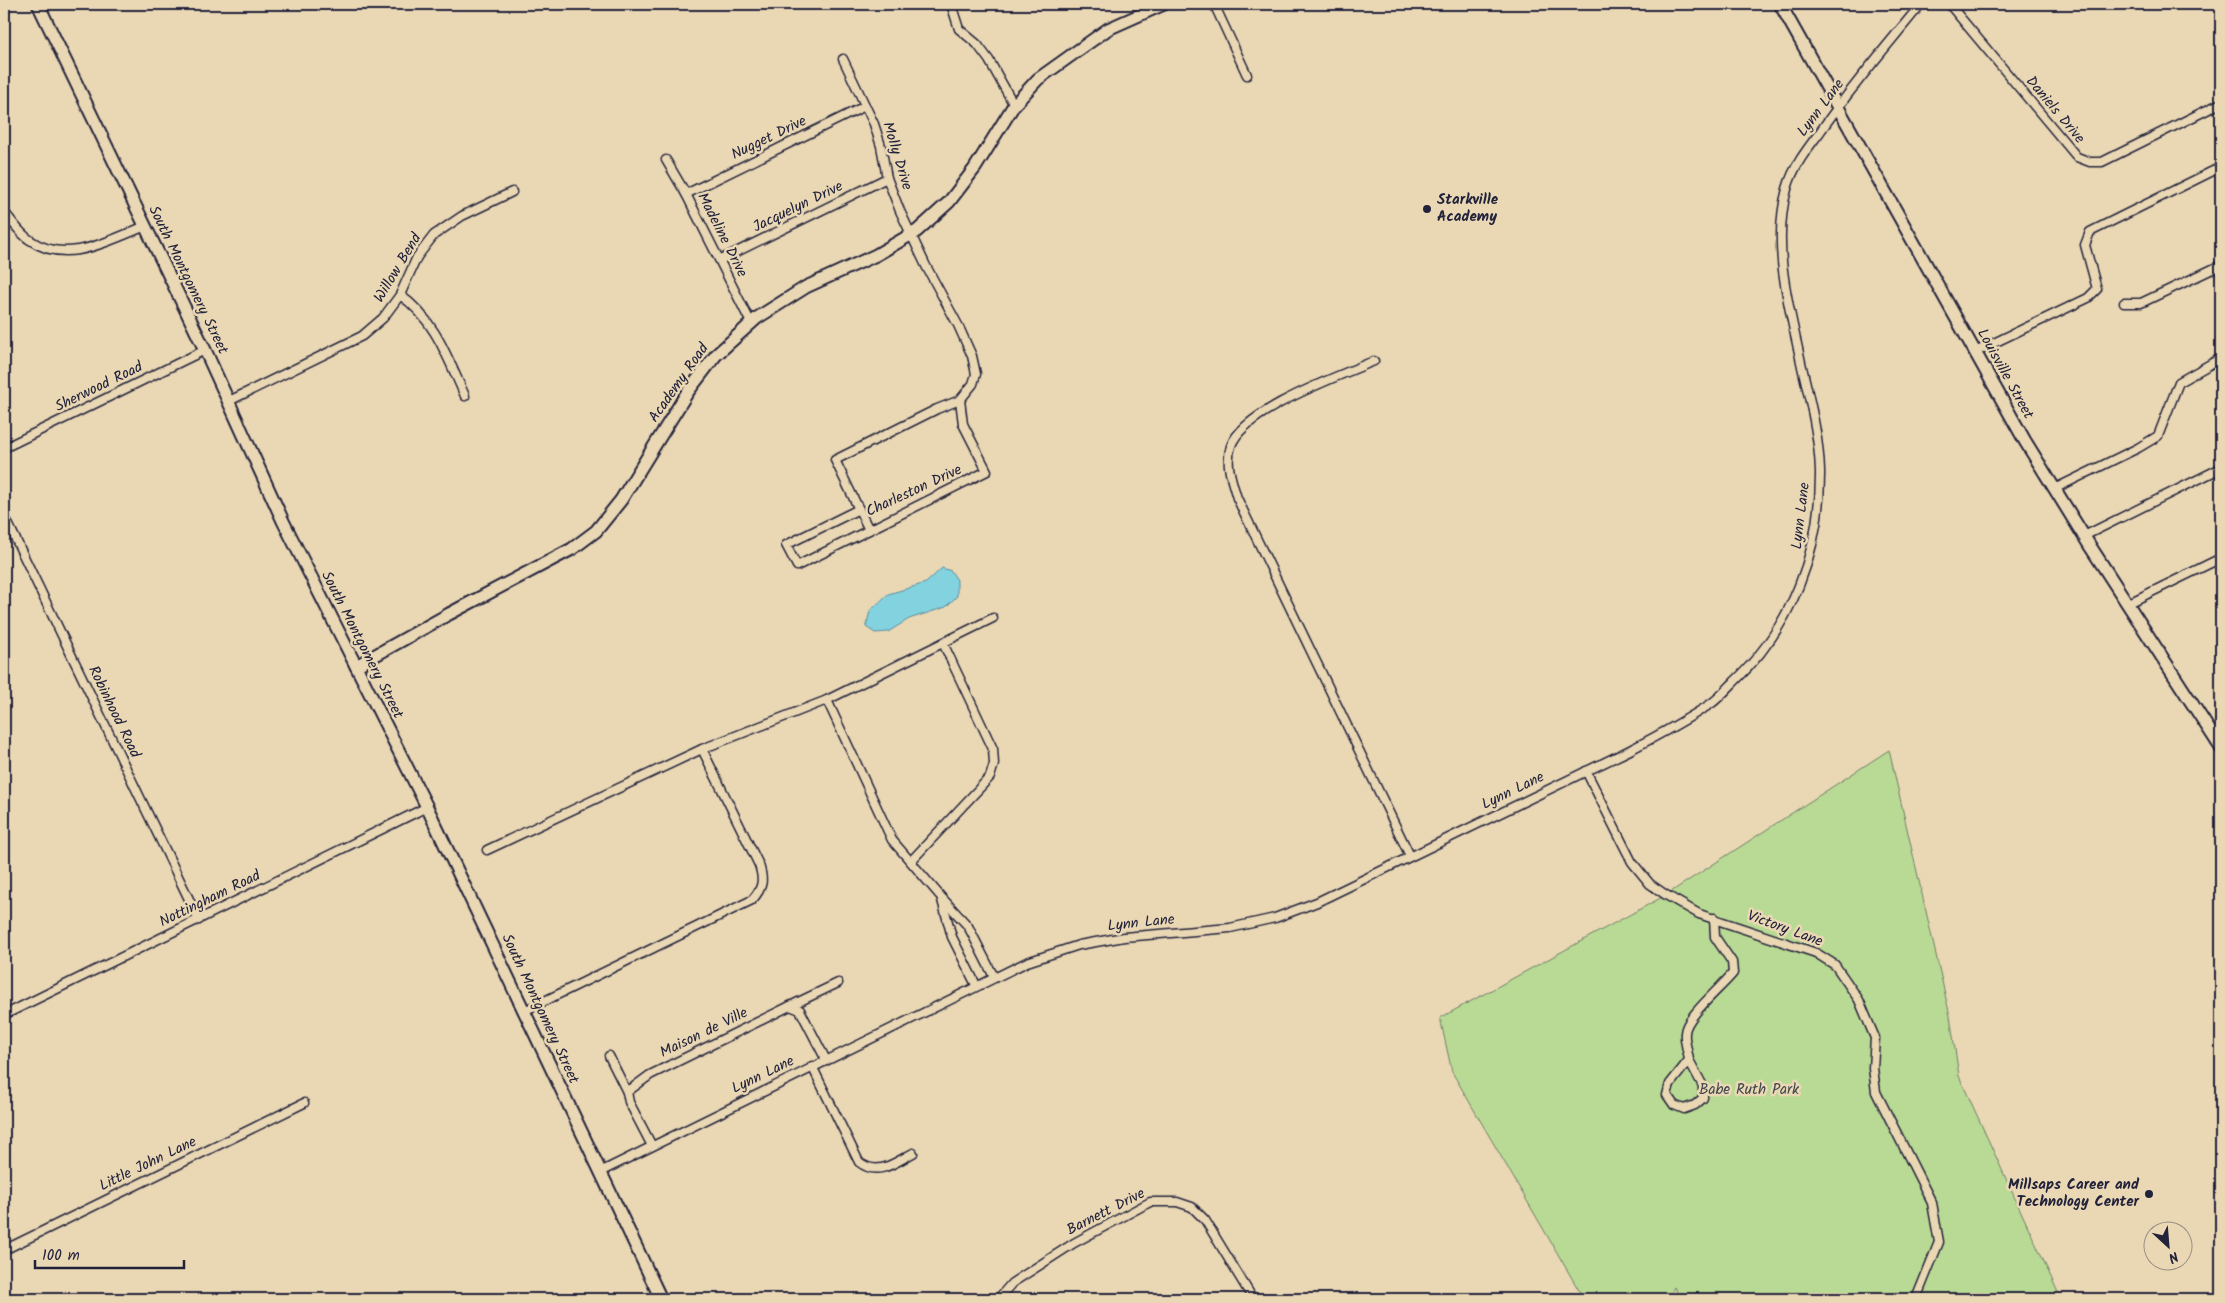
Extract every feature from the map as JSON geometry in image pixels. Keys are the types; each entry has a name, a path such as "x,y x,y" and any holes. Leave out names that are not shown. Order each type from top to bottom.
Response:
{"street":[{"name":"South Montgomery Street","path":"38,4 206,350 283,521 427,807 661,1299"},
{"path":"951,4 959,29 977,44 983,52 1014,105"},
{"name":"Academy Road","path":"356,666 449,614 572,550 596,531 621,500 687,393 716,355 751,323 806,287 876,255 911,235 949,202 975,168 1014,105 1038,78 1108,29 1164,4"},
{"path":"1214,4 1247,75"},
{"name":"Louisville Street","path":"1780,4 1975,352 2054,488 2221,748"},
{"name":"Lynn Lane","path":"600,1172 976,985 1027,962 1079,945 1124,937 1230,928 1275,918 1317,902 1674,727 1714,701 1747,669 1776,633 1795,596 1810,558 1818,518 1820,471 1815,424 1781,259 1781,221 1787,187 1798,162 1838,106 1921,4"},
{"name":"Daniels Drive","path":"1949,4 2077,157 2090,162 2102,162 2221,103"},
{"name":"Molly Drive","path":"843,59 881,146 887,178 911,235"},
{"name":"Nugget Drive","path":"686,194 865,106"},
{"name":"Madeline Drive","path":"666,160 686,194 751,323"},
{"path":"1975,352 2088,298 2097,289 2085,245 2090,232 2221,167"},
{"name":"Jacquelyn Drive","path":"720,260 887,178"},
{"name":"Willow Bend","path":"229,401 362,336 383,318 400,295 417,257 434,235 462,216 512,192"},
{"path":"4,214 29,240 53,252 71,252 97,246 146,226"},
{"path":"911,235 972,356 976,374 973,384 960,400"},
{"path":"2124,303 2147,300 2221,265"},
{"path":"400,295 416,305 435,330 465,396"},
{"name":"Sherwood Road","path":"4,448 206,350"},
{"path":"2054,488 2138,448 2158,436 2179,382 2221,358"},
{"path":"1374,361 1276,405 1254,418 1238,432 1231,446 1228,464 1237,498 1410,856"},
{"name":"Charleston Drive","path":"960,400 963,424 988,471 869,530 835,460 937,409 960,400"},
{"path":"2084,536 2221,468"},
{"path":"859,509 786,545 797,566 869,530"},
{"name":"Robinhood Road","path":"4,515 199,920"},
{"path":"2127,604 2221,558"},
{"path":"487,850 702,749 827,700 993,618"},
{"path":"912,860 990,777 994,764 993,750 944,643"},
{"path":"827,700 892,840 912,860 942,898 968,926 994,977"},
{"path":"524,1011 752,900 760,891 764,879 759,865 702,749"},
{"name":"Victory Lane","path":"1586,771 1632,862 1650,884 1699,914 1816,953 1835,965 1859,1000 1875,1038 1873,1068 1876,1092 1932,1203 1939,1242 1916,1299"},
{"name":"Nottingham Road","path":"4,1015 427,807"},
{"path":"942,898 952,937 976,985"},
{"path":"1689,1060 1670,1084 1667,1095 1674,1105 1684,1109 1695,1105 1703,1098 1703,1086 1698,1073 1689,1060 1684,1032 1695,1011 1722,987 1733,973 1732,962 1714,937 1714,918"},
{"name":"Maison de Ville","path":"627,1092 650,1075 838,983"},
{"path":"790,1006 800,1010 826,1060"},
{"path":"610,1056 627,1092 629,1102 652,1146"},
{"path":"812,1066 858,1162 865,1167 878,1170 912,1153"},
{"name":"Little John Lane","path":"4,1250 304,1103"},
{"name":"Barnett Drive","path":"998,1299 1012,1283 1074,1243 1150,1202 1177,1202 1192,1207 1205,1220 1253,1299"}],"green space":[{"name":"Babe Ruth Park","path":"1889,750 1950,1016 1959,1076 2061,1299 1681,1299 1674,1287 1668,1299 1584,1299 1452,1072 1440,1018 1666,895"}],"water":[{"path":"942,568 951,571 957,580 957,596 946,607 909,619 888,632 875,633 866,627 870,611 888,594 926,583"}],"place":[{"name":"Starkville Academy","path":"1427,209"},
{"name":"Millsaps Career and Technology Center","path":"2149,1194"}]}
